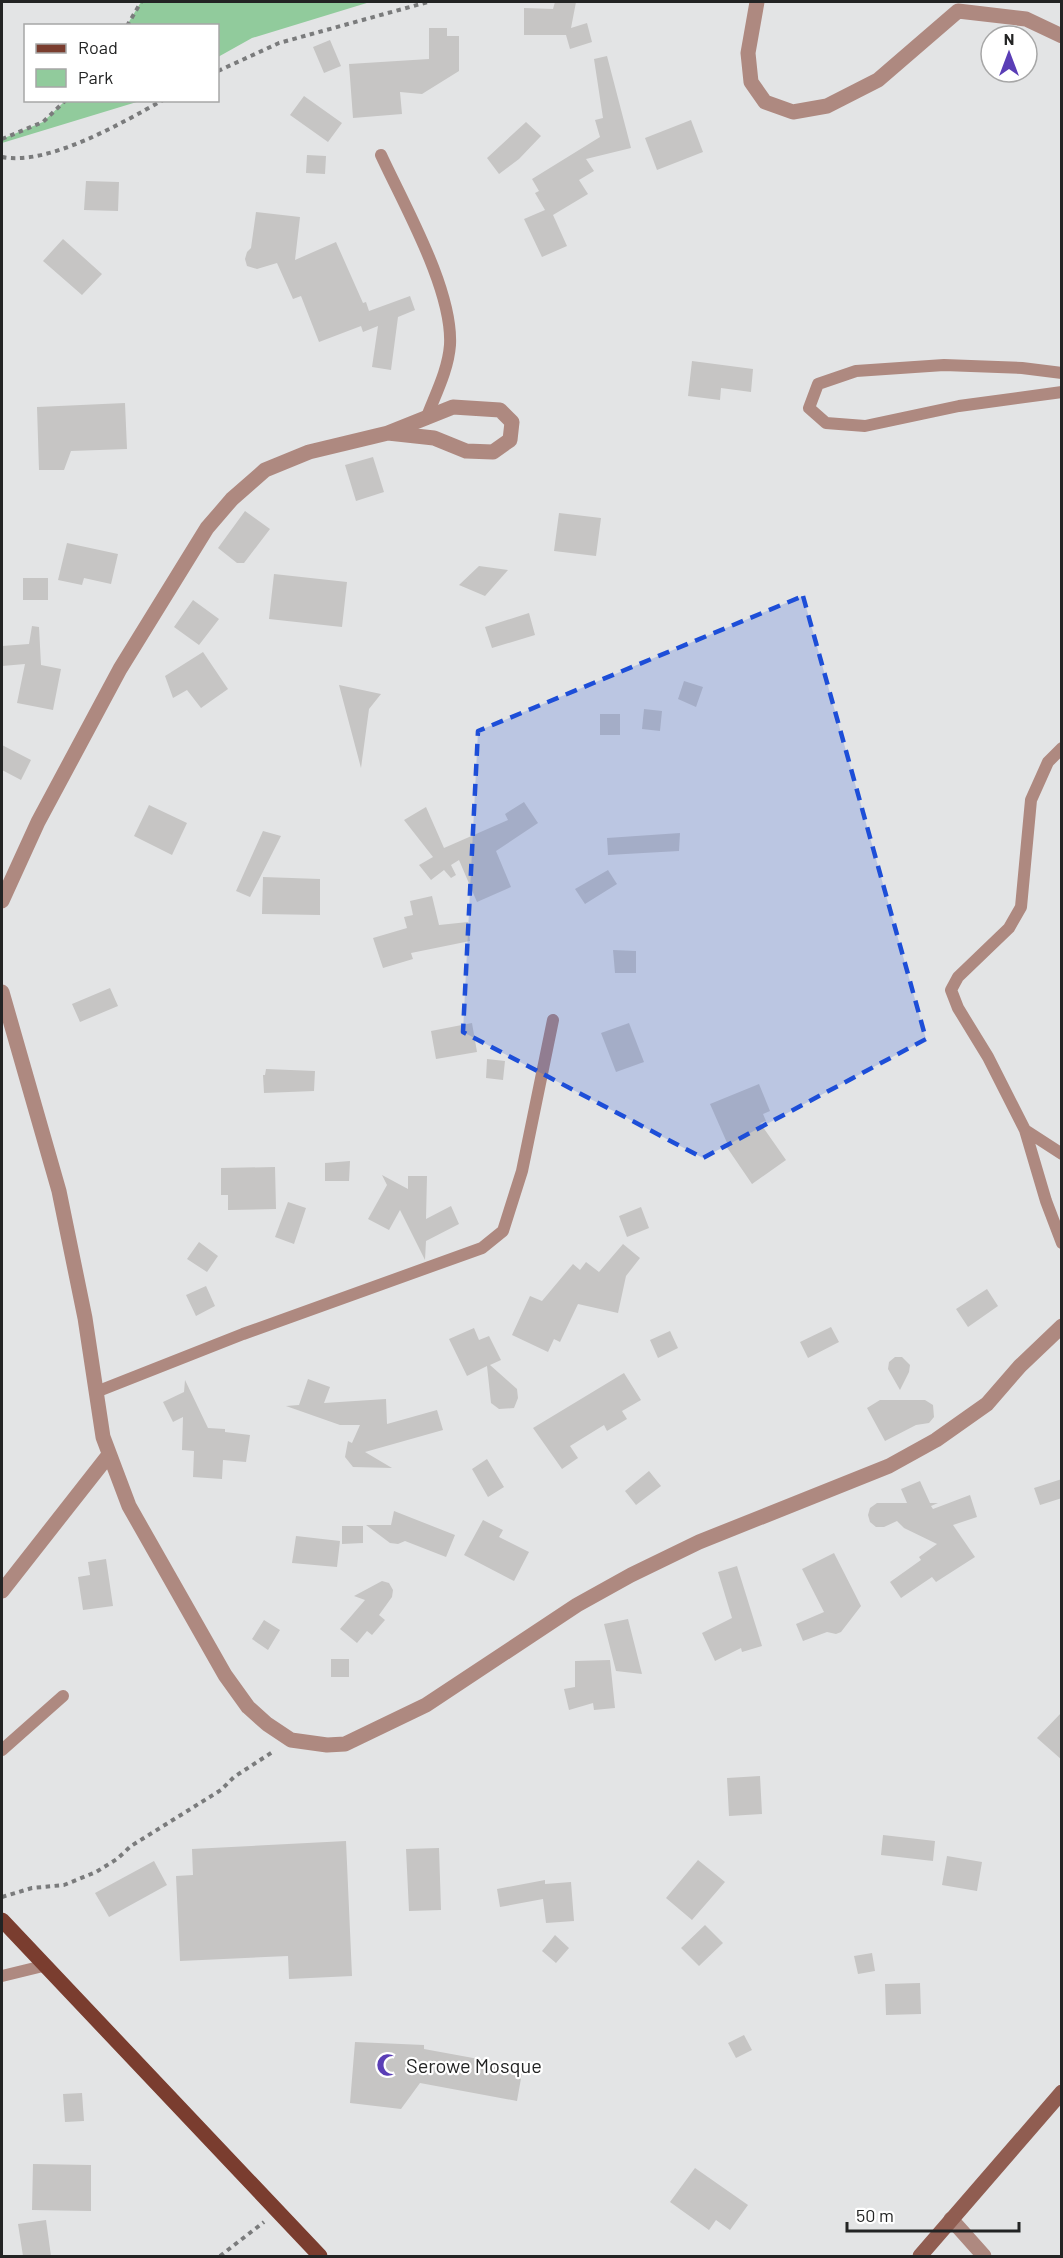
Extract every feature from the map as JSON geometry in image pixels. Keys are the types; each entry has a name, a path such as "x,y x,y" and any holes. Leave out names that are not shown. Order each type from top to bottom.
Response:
{"main road":[{"path":"2,1920 43,1966 320,2256"}],"street":[{"path":"758,2 748,52 751,82 765,102 793,112 827,106 878,80 958,6 1026,19 1062,36"},
{"path":"2,902 38,822 120,669 207,528 232,499 265,470 309,452 388,433 453,407 500,410 512,422 510,440 493,452 465,451 434,438 388,433"},
{"path":"2,992 59,1191 85,1318 103,1437 108,1456 129,1506 225,1675 248,1707 267,1724 291,1740 327,1745 345,1744 378,1730 426,1705 577,1605 631,1575 699,1542 889,1466 936,1440 987,1404 1020,1365 1062,1326"},
{"path":"2,1591 108,1456"},
{"path":"920,2256 1062,2092"},
{"path":"951,2219 984,2256"}],"lane":[{"path":"381,155 420,238 445,302 450,344 445,371 426,419"},
{"path":"1062,373 1022,368 944,365 856,371 818,384 809,408 826,423 866,426 959,406 1062,392"},
{"path":"1062,748 1048,762 1031,800 1021,907 1009,928 958,977 951,990 958,1008 988,1057 1025,1130 1046,1200 1062,1243"},
{"path":"96,1392 243,1334 482,1248 503,1231 522,1171 553,1020"},
{"path":"1025,1130 1062,1154"},
{"path":"2,1750 63,1696"},
{"path":"2,1976 43,1966"}],"path":[{"path":"128,24 141,2"},
{"path":"219,71 279,43 428,2"},
{"path":"2,140 43,122 64,102"},
{"path":"2,157 16,160 76,145 159,102"},
{"path":"2,1897 32,1888 64,1885 96,1872 117,1859 131,1846 221,1790 234,1777 291,1740"},
{"path":"220,2256 277,2211"}],"highlighted area":[{"path":"803,596 926,1039 703,1158 463,1032 478,731"}],"green space":[{"path":"141,2 370,2 252,38 219,56 219,24 128,24"},
{"path":"64,102 137,102 2,143 2,139 43,122"}],"building":[{"path":"555,2 576,2 571,28 587,23 592,42 570,49 566,35 524,35 524,8 553,9"},
{"path":"429,28 447,28 447,36 459,36 459,71 422,94 400,92 402,114 353,118 349,64 429,59"},
{"path":"330,40 341,66 324,73 313,47"},
{"path":"607,56 631,148 586,159 594,171 579,180 588,194 553,215 567,246 542,257 524,219 545,210 535,193 539,191 532,179 600,137 595,120 603,118 594,59"},
{"path":"304,96 342,123 328,142 290,115"},
{"path":"691,120 703,152 657,170 645,138"},
{"path":"526,122 541,136 519,159 499,174 487,158"},
{"path":"307,155 326,156 325,174 306,173"},
{"path":"86,181 119,182 118,211 84,210"},
{"path":"256,212 300,217 295,260 336,242 363,303 366,302 369,311 410,296 415,310 398,317 391,370 372,367 378,326 363,332 361,326 319,342 301,296 293,299 277,263 257,269 247,266 245,259 251,248"},
{"path":"63,239 102,274 82,295 43,261"},
{"path":"692,361 753,369 751,392 721,388 720,400 688,396"},
{"path":"125,403 127,449 71,451 64,470 39,470 37,407"},
{"path":"373,457 384,492 356,501 345,465"},
{"path":"245,511 270,529 244,563 237,563 218,548"},
{"path":"559,513 601,518 596,556 554,551"},
{"path":"67,543 118,554 111,584 84,578 82,585 58,580"},
{"path":"479,566 508,570 485,596 459,585"},
{"path":"274,574 347,582 342,627 269,619"},
{"path":"23,578 48,578 48,600 23,600"},
{"path":"193,600 219,619 199,645 174,627"},
{"path":"529,613 535,635 492,648 485,627"},
{"path":"32,626 39,627 41,665 61,669 53,710 17,703 25,664 2,666 2,646 29,644"},
{"path":"203,652 228,689 201,708 187,690 173,698 165,676"},
{"path":"684,681 703,687 696,707 678,699"},
{"path":"339,685 381,694 369,709 361,768"},
{"path":"644,709 662,711 660,731 642,729"},
{"path":"600,714 620,714 620,735 600,735"},
{"path":"2,745 31,760 21,780 2,770"},
{"path":"524,802 538,823 496,851 511,887 477,902 459,860 451,865 456,875 451,878 444,870 431,880 419,865 433,857 404,820 426,807 444,848 508,820 505,814"},
{"path":"149,805 187,823 172,855 134,836"},
{"path":"263,831 281,836 250,897 236,891"},
{"path":"680,833 679,851 608,855 607,838"},
{"path":"608,870 617,884 585,904 575,889"},
{"path":"263,877 320,879 320,915 262,914"},
{"path":"432,896 439,925 468,922 470,941 411,953 413,959 383,968 373,938 407,928 404,917 413,915 410,901"},
{"path":"613,950 636,951 636,973 615,973"},
{"path":"110,988 118,1006 80,1022 72,1004"},
{"path":"472,1023 477,1052 436,1059 431,1031"},
{"path":"629,1023 644,1062 616,1072 601,1033"},
{"path":"487,1059 505,1061 503,1080 486,1078"},
{"path":"266,1069 315,1071 314,1091 264,1093 263,1075"},
{"path":"759,1084 770,1111 763,1114 766,1121 760,1123 786,1160 752,1184 726,1146 728,1145 710,1104"},
{"path":"350,1161 349,1181 325,1181 325,1163"},
{"path":"275,1167 276,1209 228,1210 228,1195 221,1195 221,1168"},
{"path":"382,1175 408,1189 408,1176 427,1176 426,1219 451,1206 459,1224 426,1241 425,1260 400,1210 389,1230 368,1219 387,1185"},
{"path":"288,1202 306,1208 294,1244 275,1237"},
{"path":"641,1207 649,1228 627,1237 619,1216"},
{"path":"199,1242 218,1256 207,1272 187,1259"},
{"path":"623,1244 640,1258 626,1276 618,1313 578,1304 560,1342 554,1339 548,1352 512,1335 530,1296 542,1301 573,1264 580,1270 586,1262 599,1272"},
{"path":"206,1286 215,1306 196,1316 186,1295"},
{"path":"987,1289 998,1306 968,1327 956,1309"},
{"path":"831,1327 839,1342 808,1358 800,1342"},
{"path":"474,1328 479,1340 489,1336 501,1360 490,1365 517,1389 518,1398 514,1408 499,1409 491,1403 487,1366 467,1376 449,1339"},
{"path":"670,1331 678,1348 658,1358 650,1340"},
{"path":"895,1357 902,1357 910,1365 900,1390 888,1369 889,1362"},
{"path":"624,1373 641,1400 622,1411 627,1419 607,1431 604,1425 570,1446 578,1458 562,1469 533,1428"},
{"path":"308,1379 330,1387 324,1403 386,1399 387,1424 437,1410 443,1430 365,1452 392,1468 353,1467 345,1457 348,1441 352,1443 360,1425 340,1425 286,1406 299,1405"},
{"path":"185,1380 208,1428 225,1429 225,1432 250,1435 246,1462 223,1460 222,1479 193,1477 194,1451 182,1450 183,1417 173,1422 163,1402 184,1392"},
{"path":"880,1400 925,1400 933,1405 934,1417 929,1423 916,1425 885,1441 867,1408"},
{"path":"487,1459 504,1487 488,1497 472,1469"},
{"path":"649,1471 661,1486 636,1505 625,1491"},
{"path":"1062,1479 1062,1498 1040,1505 1034,1488"},
{"path":"920,1481 930,1503 938,1503 931,1506 933,1509 970,1495 977,1517 953,1525 975,1557 936,1582 932,1577 901,1598 890,1582 921,1560 919,1557 937,1544 904,1528 897,1521 884,1527 876,1527 870,1522 868,1515 870,1508 877,1503 907,1503 901,1489"},
{"path":"394,1511 455,1535 446,1557 405,1541 398,1544 390,1543 366,1525 391,1525"},
{"path":"483,1520 503,1530 499,1537 529,1552 514,1581 464,1555"},
{"path":"342,1526 363,1526 363,1543 342,1544"},
{"path":"296,1536 340,1541 337,1567 292,1563"},
{"path":"834,1553 861,1606 841,1632 836,1634 827,1632 803,1641 796,1624 824,1612 802,1569"},
{"path":"106,1559 113,1606 83,1610 78,1577 90,1575 88,1562"},
{"path":"737,1566 762,1646 742,1652 741,1648 715,1661 702,1633 732,1618 718,1572"},
{"path":"382,1581 389,1583 393,1590 392,1597 379,1615 385,1620 372,1635 367,1631 357,1643 340,1629 365,1600 354,1596"},
{"path":"628,1619 642,1674 616,1671 604,1624"},
{"path":"264,1620 280,1630 268,1650 252,1639"},
{"path":"331,1659 349,1659 349,1677 331,1677"},
{"path":"610,1660 615,1708 594,1710 593,1703 569,1710 564,1689 575,1687 575,1661"},
{"path":"1062,1712 1062,1760 1037,1738"},
{"path":"760,1776 762,1814 729,1816 727,1778"},
{"path":"883,1835 935,1841 933,1861 881,1855"},
{"path":"346,1841 352,1976 289,1979 288,1956 180,1961 176,1876 193,1875 192,1849"},
{"path":"439,1848 441,1910 409,1911 406,1849"},
{"path":"947,1856 982,1862 977,1891 942,1885"},
{"path":"698,1860 725,1882 692,1920 666,1898"},
{"path":"154,1861 167,1885 109,1917 95,1893"},
{"path":"545,1880 545,1884 571,1882 574,1921 546,1923 543,1899 500,1907 497,1889"},
{"path":"705,1925 723,1943 699,1966 681,1948"},
{"path":"555,1935 569,1948 556,1963 542,1951"},
{"path":"872,1953 875,1971 858,1974 854,1956"},
{"path":"920,1983 921,2014 886,2015 885,1984"},
{"path":"744,2035 752,2050 736,2058 728,2043"},
{"path":"355,2042 424,2045 424,2049 523,2067 517,2101 420,2083 401,2109 350,2103"},
{"path":"82,2093 84,2121 65,2122 63,2094"},
{"path":"33,2164 91,2165 91,2211 32,2210"},
{"path":"695,2168 748,2205 730,2230 716,2220 709,2230 670,2202"},
{"path":"46,2220 51,2256 23,2256 18,2224"}],"place":[{"name":"Serowe Mosque","path":"388,2065"}]}
